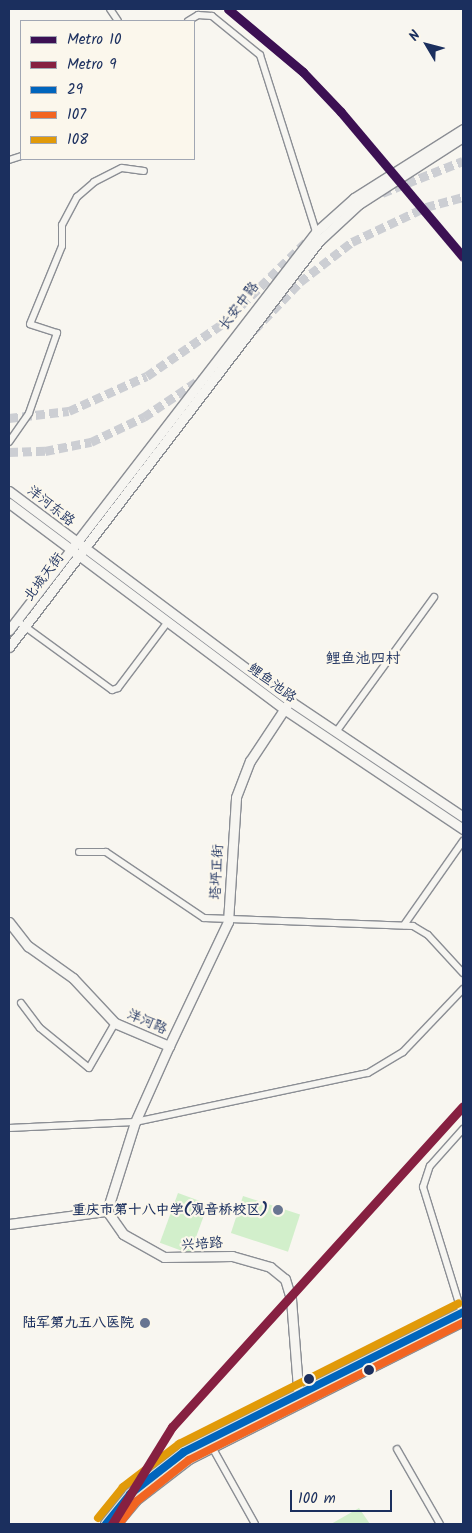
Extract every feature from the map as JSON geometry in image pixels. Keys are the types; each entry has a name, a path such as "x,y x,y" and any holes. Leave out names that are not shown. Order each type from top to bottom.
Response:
{"main road":[{"name":"长安中路","path":"77,549 317,236 354,198 463,128"},
{"name":"长安中路","path":"317,236 359,204 463,137"},
{"name":"洋河东路","path":"9,491 77,549"},
{"name":"洋河东路","path":"9,503 77,549"},
{"name":"北城天街","path":"9,630 77,549"},
{"name":"北城天街","path":"9,646 77,549"},
{"name":"鲤鱼池路","path":"77,549 167,623 284,709 463,829"},
{"name":"鲤鱼池路","path":"77,549 290,701 463,817"},
{"name":"塔坪正街","path":"169,1046 228,922 236,797 250,761 290,701"},
{"name":"洋河路","path":"9,922 28,946 74,978 115,1023 169,1046 135,1122 106,1211"},
{"path":"9,1224 106,1211"},
{"name":"兴培路","path":"106,1211 123,1234 164,1257 192,1260 232,1256 278,1273 291,1299 298,1399"},
{"path":"106,1524 130,1494 184,1452 298,1399 463,1317"},
{"path":"116,1524 136,1500 189,1459 298,1399"}],"street":[{"path":"110,9 117,20"},
{"path":"190,20 198,15 212,16 260,55 317,236"},
{"path":"9,442 29,412 58,332 30,324 62,246 62,225 77,197 94,182 122,168 144,171"},
{"path":"336,732 434,597"},
{"path":"16,620 112,690 118,688 167,623"},
{"path":"404,925 463,841"},
{"path":"79,852 106,852 190,912 228,922 404,925 428,935 463,973"},
{"path":"9,1128 135,1122 368,1073 403,1052 463,989"},
{"path":"21,1003 40,1028 89,1068 115,1023"},
{"path":"463,1129 430,1166 423,1187 463,1317"},
{"path":"212,1447 256,1524"},
{"path":"396,1449 440,1524"}],"green space":[{"path":"178,1193 208,1204 190,1254 160,1243"},
{"path":"243,1196 300,1215 288,1252 231,1233"},
{"path":"359,1508 370,1524 331,1524"}],"tunnel":[{"path":"382,193 463,161"},
{"path":"254,330 300,282 352,242 426,207 463,197"},
{"path":"9,418 69,411 147,376 222,324 306,242"},
{"path":"9,452 45,451 91,442 144,417 202,378"},
{"path":"9,639 140,467"}],"metro line":[{"name":"10","path":"228,9 303,72 341,112 463,257"},
{"name":"9","path":"112,1524 172,1427 463,1106"}],"transit line":[{"name":"108","path":"98,1518 123,1487 179,1444 459,1303"},
{"name":"29","path":"106,1524 130,1494 184,1452 463,1312"},
{"name":"107","path":"119,1524 137,1501 189,1460 463,1323"}],"place":[{"name":"重庆市第十八中学(观音桥校区)","path":"278,1210"},
{"name":"陆军第九五八医院","path":"145,1323"}],"district":[{"name":"鲤鱼池四村","path":"363,660"}]}
